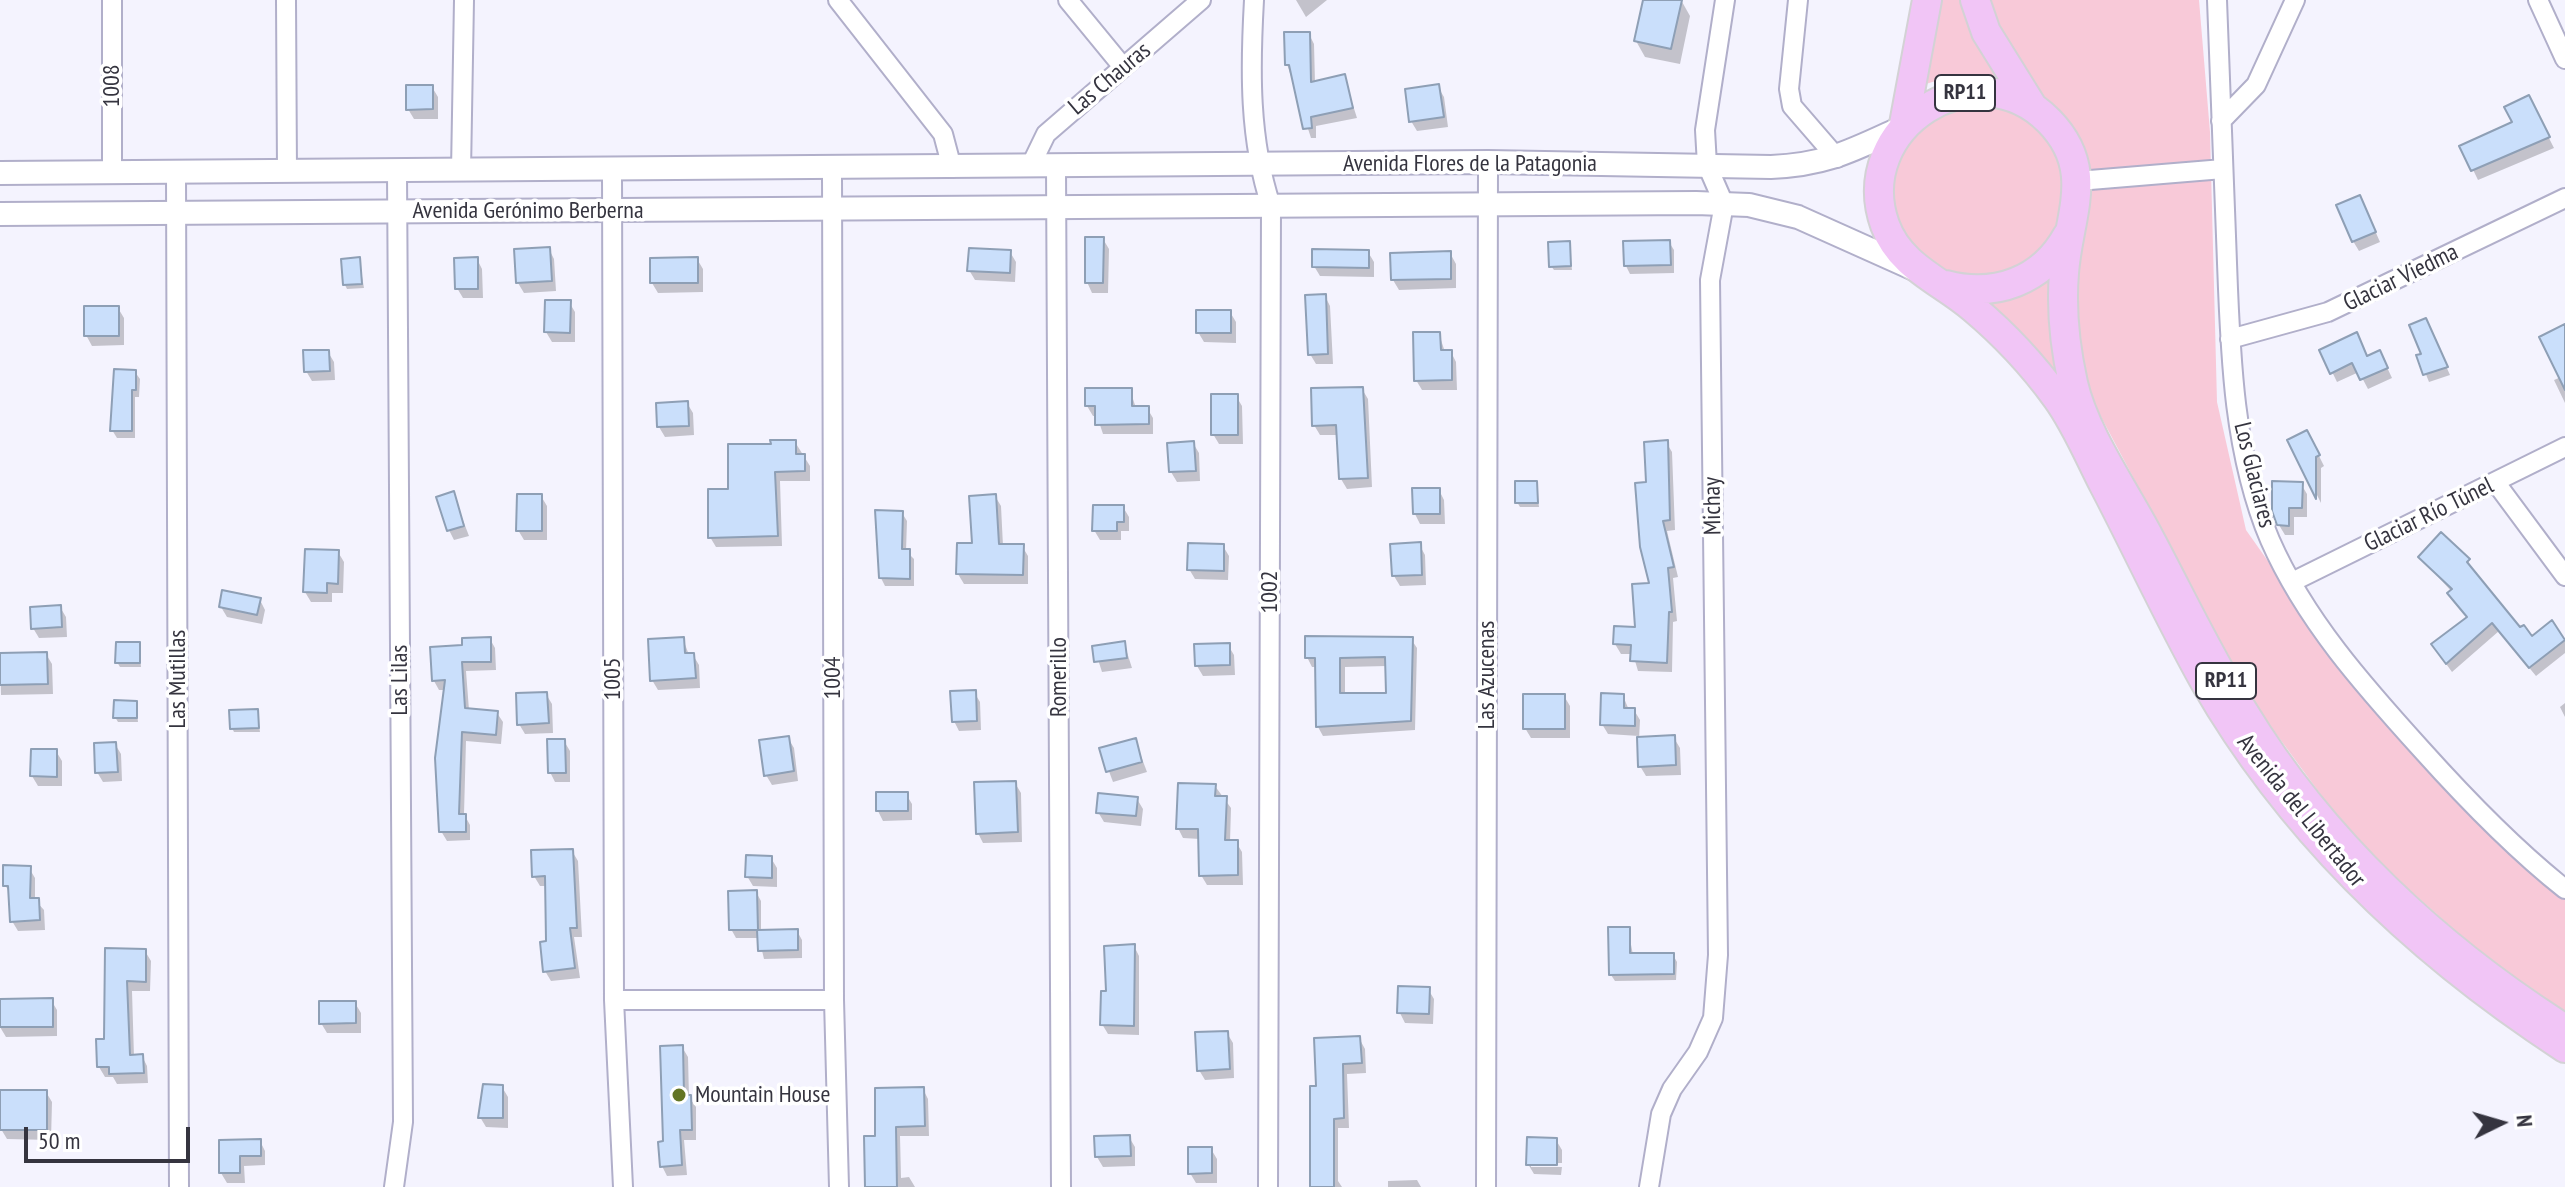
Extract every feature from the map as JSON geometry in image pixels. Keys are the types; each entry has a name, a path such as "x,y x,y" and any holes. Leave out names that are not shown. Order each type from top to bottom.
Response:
{"main road":[{"name":"Avenida del Libertador","path":"1903,126 1927,0"},
{"name":"Avenida del Libertador","path":"1975,0 1986,32 2032,106 2053,124 2068,147 2078,181 2063,304 2075,392 2241,710 2303,798 2374,877 2476,966 2565,1029"},
{"name":"Avenida del Libertador","path":"2032,106 2006,95 1979,91 1951,94 1926,106 1903,126 1889,147 1880,173 1879,201 1892,240 1928,277 2000,334 2064,407 2205,681 2245,745 2293,808 2381,907 2426,947 2507,1010 2565,1048"},
{"name":"Avenida del Libertador","path":"1928,277 1979,290 2018,283 2041,269 2059,250 2071,228"}],"street":[{"name":"1008","path":"112,0 112,172"},
{"path":"286,0 287,171"},
{"path":"461,171 464,0"},
{"path":"838,0 943,134 952,168"},
{"path":"1068,0 1123,67"},
{"name":"Las Chauras","path":"1030,167 1046,134 1201,0"},
{"name":"1002","path":"1254,0 1252,111 1258,166 1271,206 1268,1187"},
{"path":"1724,204 1707,165 1705,130 1725,0"},
{"path":"1798,0 1789,89 1792,106 1837,158"},
{"name":"Los Glaciares","path":"2217,0 2230,339 2238,413 2254,490 2270,539 2292,582 2328,639 2379,703 2452,784 2565,889"},
{"path":"2221,121 2256,85 2295,0"},
{"path":"2538,0 2565,59"},
{"name":"Avenida Flores de la Patagonia","path":"1030,167 1488,162 1810,165 1837,158 1903,126"},
{"name":"Las Azucenas","path":"1486,1187 1488,162"},
{"name":"Avenida Gerónimo Berberna","path":"0,173 1030,167"},
{"name":"Romerillo","path":"1056,167 1061,1187"},
{"path":"2078,181 2223,169"},
{"name":"1005","path":"612,170 614,1000 623,1187"},
{"name":"1004","path":"832,170 834,1000 839,1187"},
{"name":"Las Mutillas","path":"176,172 179,1187"},
{"name":"Las Lilas","path":"394,1187 403,1122 397,173"},
{"name":"Glaciar Viedma","path":"2230,339 2328,312 2564,199"},
{"name":"Michay","path":"1649,1187 1661,1114 1672,1089 1698,1052 1713,1018 1718,955 1710,280 1724,204"},
{"name":"Avenida Flores de la Patagonia","path":"1056,208 1749,205 1798,217 1928,277"},
{"name":"Avenida Gerónimo Berberna","path":"0,214 1056,208"},
{"name":"Glaciar Río Túnel","path":"2292,582 2565,447"},
{"path":"2496,483 2565,576"},
{"path":"614,1000 834,1000"}],"shaded area":[{"path":"1934,0 1962,0 1977,42 1998,76 1959,74 1919,86"},
{"path":"1986,0 2199,0 2210,132 2217,402 2246,530 2282,581 2565,897 2565,1015 2477,950 2396,878 2335,814 2252,701 2083,383 2073,301 2088,196"},
{"path":"1979,105 2012,111 2040,130 2059,158 2065,191 2059,224 2040,252 2012,271 1979,277 1946,271 1918,252 1899,224 1893,191 1899,158 1918,130 1946,111"},
{"path":"2054,268 2064,392 1977,299"}],"building":[{"path":"1643,0 1682,0 1671,49 1634,41"},
{"path":"1284,32 1310,32 1311,82 1345,74 1353,108 1311,117 1312,128 1303,129 1289,65 1285,65"},
{"path":"1439,84 1444,117 1409,122 1405,89"},
{"path":"406,85 433,85 433,109 406,110"},
{"path":"2529,95 2550,137 2471,171 2459,146 2512,122 2504,107"},
{"path":"2360,195 2376,232 2352,242 2336,205"},
{"path":"1085,237 1104,237 1103,283 1085,283"},
{"path":"1670,240 1671,265 1624,266 1623,241"},
{"path":"1570,241 1571,266 1549,267 1548,242"},
{"path":"550,247 552,281 516,283 514,249"},
{"path":"969,248 1011,250 1010,273 967,271"},
{"path":"1312,249 1369,250 1369,268 1312,267"},
{"path":"1451,251 1451,279 1391,280 1390,253"},
{"path":"360,257 362,284 343,285 341,259"},
{"path":"478,257 478,289 455,289 454,258"},
{"path":"698,257 698,283 650,283 650,258"},
{"path":"1326,294 1328,354 1308,355 1305,295"},
{"path":"545,300 571,300 570,333 544,332"},
{"path":"84,306 119,306 119,336 84,336"},
{"path":"1196,310 1231,310 1231,333 1196,333"},
{"path":"2426,318 2448,367 2423,375 2416,355 2421,354 2409,325"},
{"path":"2565,324 2565,390 2539,337"},
{"path":"1413,332 1440,332 1441,350 1452,350 1452,380 1414,381"},
{"path":"2357,332 2367,356 2380,350 2388,368 2360,380 2352,363 2330,374 2319,350"},
{"path":"303,350 329,350 330,371 304,372"},
{"path":"114,369 136,370 136,390 132,390 132,431 110,431"},
{"path":"1363,387 1368,478 1339,479 1336,425 1312,426 1311,388"},
{"path":"1085,388 1132,388 1132,406 1149,406 1149,424 1095,425 1095,406 1085,406"},
{"path":"1211,394 1238,394 1238,435 1211,435"},
{"path":"688,401 689,426 657,427 656,403"},
{"path":"2307,430 2320,455 2316,457 2316,499 2287,440"},
{"path":"770,440 796,440 796,454 805,454 805,471 775,472 778,536 708,538 708,489 728,489 728,444 771,444"},
{"path":"1668,440 1670,520 1663,521 1674,567 1668,568 1672,612 1669,612 1667,663 1630,661 1631,645 1613,644 1614,626 1635,627 1632,584 1649,583 1640,547 1635,483 1646,482 1644,442"},
{"path":"1194,441 1196,471 1169,472 1167,443"},
{"path":"1515,481 1537,481 1538,503 1515,503"},
{"path":"2272,481 2303,482 2302,508 2289,508 2289,526 2277,525 2272,511"},
{"path":"1412,488 1440,488 1440,514 1413,514"},
{"path":"454,491 464,526 447,531 436,497"},
{"path":"517,494 542,494 542,531 516,531"},
{"path":"996,494 999,544 1024,544 1023,575 956,574 957,543 972,543 969,496"},
{"path":"1093,505 1124,505 1124,522 1117,522 1117,531 1092,531"},
{"path":"875,510 903,511 902,549 910,549 910,579 879,578"},
{"path":"2441,532 2470,559 2467,562 2520,627 2524,625 2532,636 2552,620 2565,640 2529,668 2492,623 2446,664 2431,644 2467,617 2447,593 2452,589 2418,557"},
{"path":"1421,542 1422,575 1392,576 1390,544"},
{"path":"1188,543 1224,544 1224,571 1187,570"},
{"path":"305,549 339,550 338,584 327,583 327,593 303,592"},
{"path":"222,590 261,598 257,615 219,607"},
{"path":"61,605 62,627 31,629 30,607"},
{"path":"1305,636 1413,637 1411,721 1316,727 1315,658 1305,658","holes":["1385,657 1386,693 1340,693 1340,658"]},
{"path":"491,637 491,662 462,662 465,708 498,711 496,735 462,732 459,814 466,814 466,832 439,832 435,758 445,680 432,681 430,647 462,645 462,638"},
{"path":"684,637 685,653 694,653 696,678 650,681 648,639"},
{"path":"1125,641 1127,658 1094,662 1092,646"},
{"path":"116,642 140,642 140,663 115,663"},
{"path":"1230,643 1230,665 1195,666 1194,644"},
{"path":"47,652 48,684 0,685 0,653"},
{"path":"976,690 977,721 952,722 950,691"},
{"path":"547,692 549,723 517,725 516,693"},
{"path":"1601,693 1624,694 1624,708 1635,708 1635,726 1600,725"},
{"path":"1523,694 1565,694 1565,729 1523,729"},
{"path":"114,700 137,701 137,718 113,718"},
{"path":"258,709 259,728 230,729 229,710"},
{"path":"1675,735 1676,765 1638,767 1637,737"},
{"path":"789,736 794,771 764,776 759,740"},
{"path":"1136,738 1142,762 1106,772 1099,748"},
{"path":"547,739 565,739 566,773 548,773"},
{"path":"116,742 118,772 95,773 94,743"},
{"path":"31,749 57,749 57,777 30,776"},
{"path":"1016,781 1018,832 976,834 974,782"},
{"path":"1178,783 1216,784 1215,796 1227,796 1225,840 1238,840 1238,875 1199,876 1198,829 1176,829"},
{"path":"876,792 908,792 908,811 876,811"},
{"path":"1098,793 1138,797 1136,816 1096,813"},
{"path":"573,849 577,928 570,928 575,968 543,972 540,942 546,941 545,876 532,877 531,850"},
{"path":"746,855 772,856 772,878 745,877"},
{"path":"3,865 31,866 30,898 39,898 40,920 10,922 8,886 3,886"},
{"path":"757,890 758,930 798,929 798,950 758,951 757,930 729,930 728,891"},
{"path":"1608,927 1630,927 1630,953 1674,953 1674,974 1609,975"},
{"path":"1135,944 1134,1026 1100,1025 1101,991 1106,991 1104,946"},
{"path":"105,948 146,949 146,982 127,981 130,1055 143,1054 144,1073 109,1074 109,1067 97,1067 96,1039 104,1039"},
{"path":"1398,986 1430,987 1429,1014 1397,1013"},
{"path":"53,998 53,1027 0,1027 0,999"},
{"path":"319,1001 356,1001 356,1023 319,1024"},
{"path":"1228,1031 1230,1069 1197,1071 1195,1032"},
{"path":"1360,1036 1362,1063 1343,1064 1344,1118 1334,1119 1334,1187 1310,1187 1310,1086 1316,1086 1314,1038"},
{"path":"683,1045 684,1095 691,1095 692,1130 680,1130 682,1165 660,1167 658,1142 663,1141 660,1046"},
{"path":"483,1084 503,1085 503,1118 478,1118"},
{"path":"924,1087 925,1126 896,1127 897,1187 865,1187 864,1136 875,1136 875,1088"},
{"path":"0,1090 47,1090 47,1130 0,1130"},
{"path":"1130,1135 1131,1156 1095,1157 1094,1136"},
{"path":"1527,1137 1557,1138 1557,1165 1526,1165"},
{"path":"261,1139 261,1156 240,1156 240,1173 219,1173 219,1140"},
{"path":"1188,1147 1212,1147 1212,1173 1188,1174"}],"place":[{"name":"Mountain House","path":"679,1095"}]}
